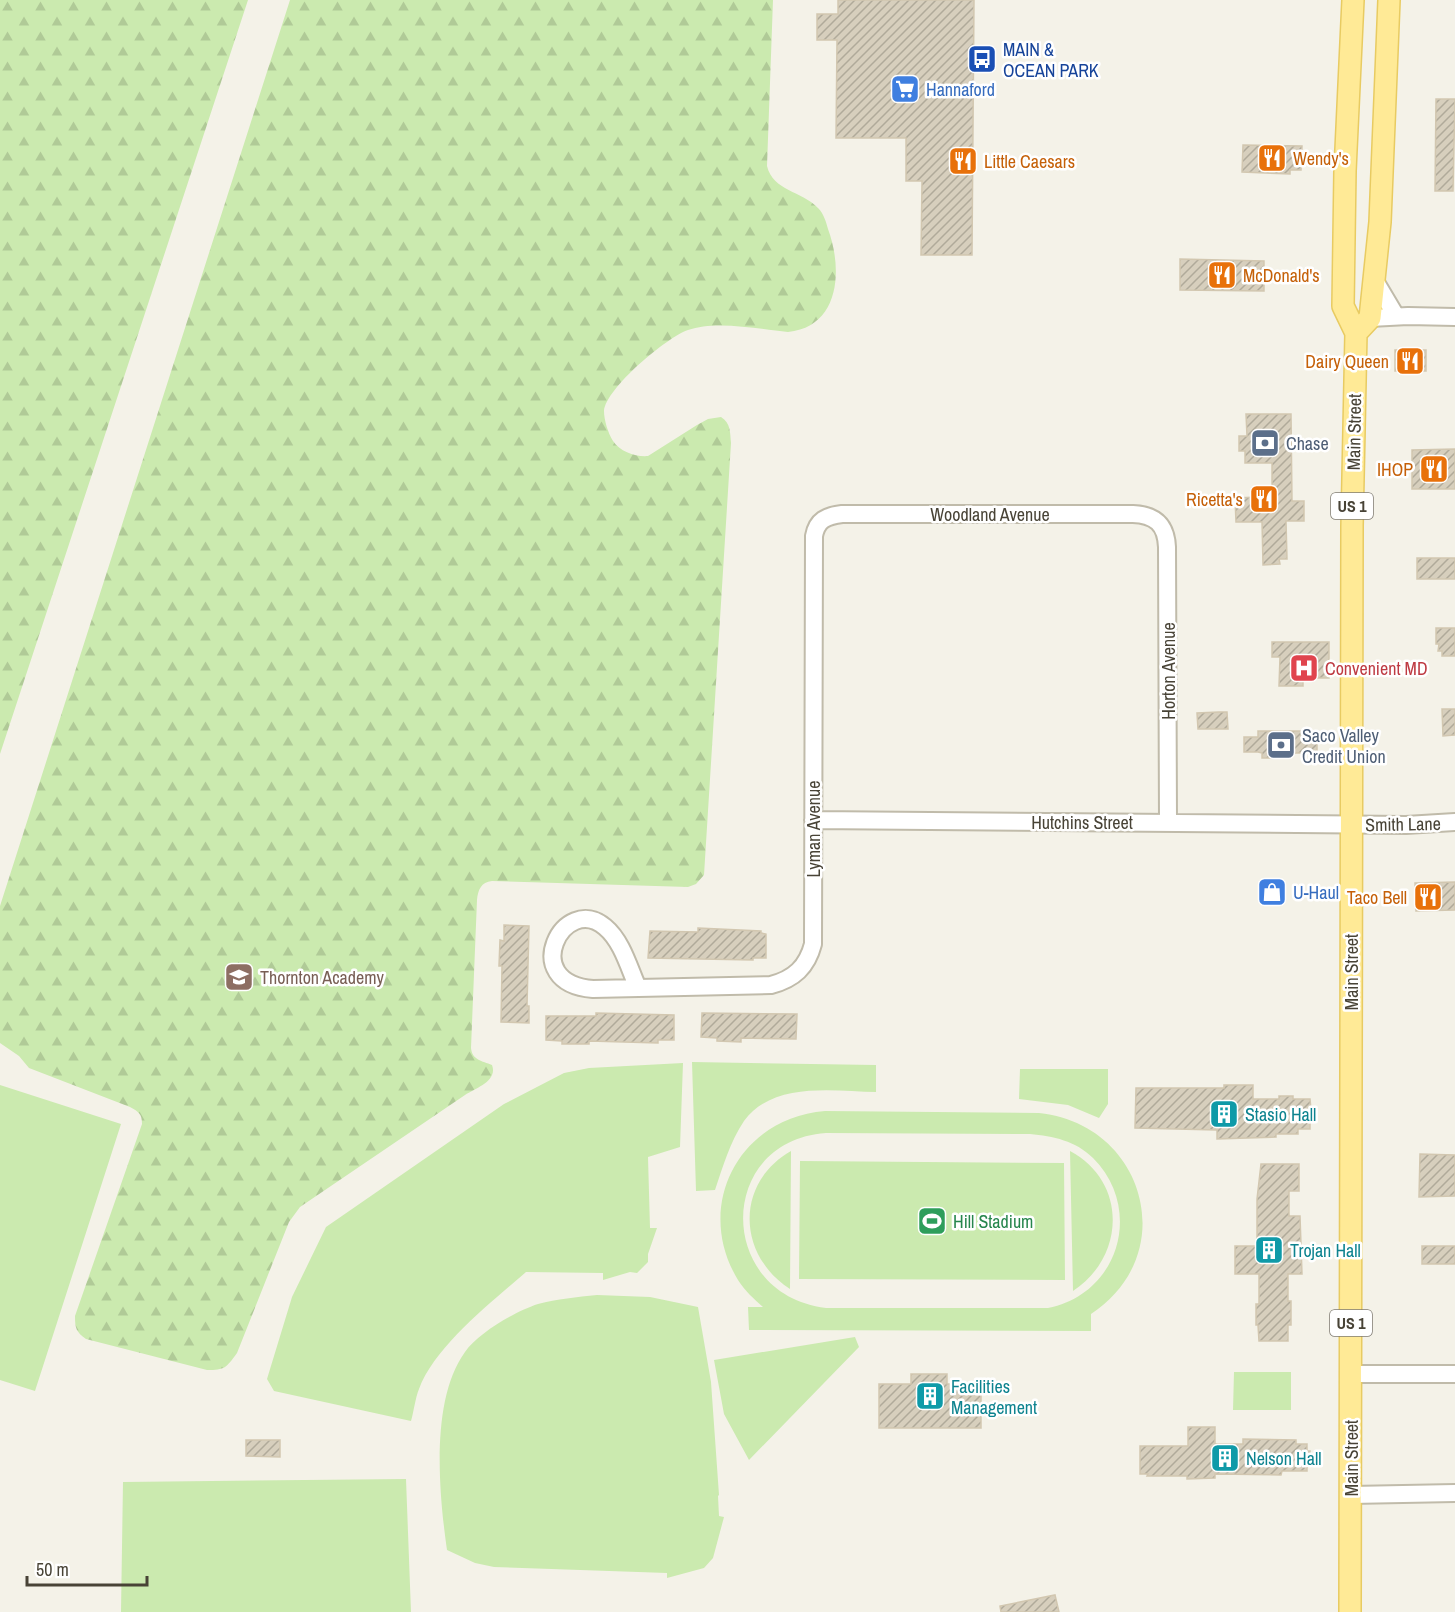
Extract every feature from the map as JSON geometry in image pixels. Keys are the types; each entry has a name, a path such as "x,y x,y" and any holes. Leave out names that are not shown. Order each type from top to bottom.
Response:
{"main road":[{"name":"Main Street","path":"1353,0 1345,171 1343,306 1363,325"},
{"name":"Main Street","path":"1350,1612 1352,518 1363,325 1374,279 1380,222 1389,0"}],"street":[{"path":"1374,279 1396,316"},
{"path":"1363,325 1396,316 1455,317"},
{"name":"Woodland Avenue","path":"821,520 842,514 1133,514 1150,516 1159,521"},
{"name":"Lyman Avenue","path":"638,988 616,940 602,924 580,919 571,923 559,934 554,945 552,961 557,973 569,983 593,990 771,985 786,981 799,972 808,959 813,944 814,544 816,527 821,520"},
{"name":"Horton Avenue","path":"1159,521 1165,531 1167,547 1168,822"},
{"name":"Hutchins Street","path":"813,820 1352,824"},
{"name":"Smith Lane","path":"1352,824 1406,825 1455,822"},
{"path":"1351,1374 1455,1374"},
{"path":"1351,1495 1455,1493"}],"green space":[{"path":"0,0 248,0 0,754"},
{"path":"290,0 773,0 767,166 775,181 811,202 822,213 833,245 836,278 827,308 818,319 805,328 788,332 737,326 711,326 688,330 678,335 666,342 626,377 607,401 604,411 609,434 616,445 638,456 648,456 708,419 721,417 727,422 729,428 731,443 704,875 696,884 688,887 492,881 483,885 479,890 477,900 471,1048 475,1058 492,1065 492,1075 485,1083 300,1207 289,1222 237,1353 225,1367 207,1370 86,1339 77,1329 75,1316 142,1124 141,1116 130,1107 29,1068 19,1056 0,1043 0,906"},
{"path":"692,1062 876,1065 876,1092 805,1091 771,1099 756,1108 739,1129 727,1154 715,1190 696,1191"},
{"path":"683,1063 680,1147 648,1157 650,1228 657,1228 648,1254 648,1262 637,1273 630,1272 603,1280 603,1273 526,1272 481,1311 438,1357 419,1389 411,1421 274,1391 267,1379 292,1297 326,1227 504,1104 564,1073 589,1068"},
{"path":"1020,1069 1108,1069 1108,1104 1099,1118 1068,1105 1019,1099"},
{"path":"0,1085 121,1124 35,1391 0,1380"},
{"path":"825,1111 1039,1113 1075,1122 1105,1141 1126,1166 1139,1195 1142,1227 1136,1259 1119,1289 1091,1314 1091,1331 749,1330 748,1307 763,1307 738,1280 725,1252 721,1223 723,1196 732,1170 748,1148 769,1130 795,1117","holes":["826,1133 1030,1134 1064,1140 1086,1152 1109,1179 1117,1201 1120,1224 1116,1247 1107,1268 1092,1286 1072,1300 1048,1308 826,1308 790,1297 764,1276 748,1249 743,1219 748,1188 764,1162 790,1142"]},
{"path":"791,1151 790,1289 773,1275 760,1258 752,1239 750,1219 752,1200 760,1181 773,1165"},
{"path":"1070,1151 1089,1165 1102,1181 1110,1200 1113,1220 1110,1240 1103,1259 1090,1276 1073,1291"},
{"name":"Hill Stadium","path":"800,1161 1064,1163 1065,1280 799,1279"},
{"path":"597,1295 650,1297 698,1307 711,1382 719,1516 724,1517 713,1558 704,1568 667,1578 667,1573 494,1567 475,1563 447,1550 440,1475 442,1421 446,1395 454,1372 465,1352 488,1330 529,1307 552,1301"},
{"path":"855,1337 859,1347 749,1460 724,1414 714,1360"},
{"path":"1234,1372 1291,1372 1291,1410 1233,1410"},
{"path":"406,1479 411,1612 121,1612 123,1482"}],"building":[{"name":"Hannaford","path":"838,0 974,0 972,255 921,255 922,181 906,181 906,138 836,138 837,40 817,40 817,14 838,14"},
{"path":"1436,99 1455,99 1453,191 1435,191"},
{"name":"Wendy's","path":"1243,145 1302,146 1301,170 1290,170 1290,174 1242,172"},
{"name":"McDonald's","path":"1180,259 1264,261 1264,291 1180,290"},
{"name":"Dairy Queen","path":"1395,350 1426,350 1426,371 1395,371"},
{"path":"1246,414 1291,414 1292,501 1304,501 1304,521 1286,521 1287,559 1279,559 1280,564 1263,565 1262,522 1236,522 1235,498 1259,497 1259,492 1272,492 1272,463 1245,463 1245,451 1239,451 1239,436 1247,436"},
{"name":"IHOP","path":"1455,449 1455,489 1412,489 1412,450"},
{"path":"1417,558 1455,558 1455,579 1417,579"},
{"path":"1436,628 1455,628 1455,656 1442,656 1442,651 1438,651"},
{"name":"Convenient MD","path":"1272,642 1329,642 1329,678 1303,678 1303,686 1279,686 1280,657 1272,657"},
{"path":"1442,709 1455,709 1455,735 1443,736"},
{"path":"1227,712 1228,729 1198,729 1197,713"},
{"name":"Saco Valley Credit Union","path":"1258,731 1317,731 1317,753 1275,753 1275,758 1262,758 1262,753 1244,752 1244,737 1258,737"},
{"path":"1455,882 1455,910 1416,911 1415,883"},
{"path":"504,925 529,926 527,1006 529,1006 529,1023 501,1022 502,966 499,966 500,940 504,941"},
{"path":"698,928 761,931 766,934 766,958 753,958 753,960 648,958 650,931 698,932"},
{"path":"596,1013 674,1015 674,1040 658,1040 658,1043 589,1041 589,1044 562,1044 562,1041 546,1040 546,1016 596,1016"},
{"path":"702,1013 797,1014 796,1039 741,1038 741,1042 717,1041 717,1038 701,1037"},
{"name":"Stasio Hall","path":"1224,1085 1253,1085 1253,1099 1279,1099 1279,1096 1293,1096 1293,1099 1310,1099 1312,1120 1310,1120 1310,1129 1298,1129 1298,1134 1276,1134 1276,1137 1217,1139 1217,1130 1135,1128 1136,1088 1224,1088"},
{"path":"1420,1154 1455,1155 1455,1196 1419,1197"},
{"name":"Trojan Hall","path":"1261,1164 1299,1164 1299,1191 1289,1191 1289,1216 1300,1216 1302,1274 1288,1274 1291,1325 1288,1325 1288,1341 1259,1341 1256,1304 1259,1304 1259,1274 1235,1274 1235,1246 1257,1246 1257,1199"},
{"path":"1422,1246 1455,1246 1455,1264 1422,1264"},
{"name":"Facilities Management","path":"911,1374 947,1374 947,1384 981,1384 981,1428 879,1428 879,1384 911,1384"},
{"name":"Nelson Hall","path":"1188,1427 1215,1427 1215,1444 1243,1444 1243,1439 1296,1440 1296,1444 1307,1444 1307,1451 1310,1451 1310,1464 1307,1464 1307,1471 1282,1471 1281,1475 1215,1474 1215,1478 1187,1479 1187,1476 1140,1474 1140,1446 1188,1446"},
{"path":"246,1440 280,1440 280,1457 246,1456"},
{"path":"1055,1595 1059,1612 1001,1612 1000,1606"}],"place":[{"name":"MAIN & OCEAN PARK","path":"982,59"},
{"name":"Hannaford","path":"905,89"},
{"name":"Wendy's","path":"1272,158"},
{"name":"Little Caesars","path":"963,161"},
{"name":"McDonald's","path":"1222,275"},
{"name":"Dairy Queen","path":"1410,361"},
{"name":"Chase","path":"1265,443"},
{"name":"IHOP","path":"1434,469"},
{"name":"Ricetta's","path":"1264,499"},
{"name":"Convenient MD","path":"1304,668"},
{"name":"Saco Valley Credit Union","path":"1281,745"},
{"name":"U-Haul","path":"1272,892"},
{"name":"Taco Bell","path":"1428,897"},
{"name":"Thornton Academy","path":"239,977"},
{"name":"Stasio Hall","path":"1224,1114"},
{"name":"Hill Stadium","path":"932,1221"},
{"name":"Trojan Hall","path":"1269,1250"},
{"name":"Facilities Management","path":"930,1396"},
{"name":"Nelson Hall","path":"1225,1458"}]}
